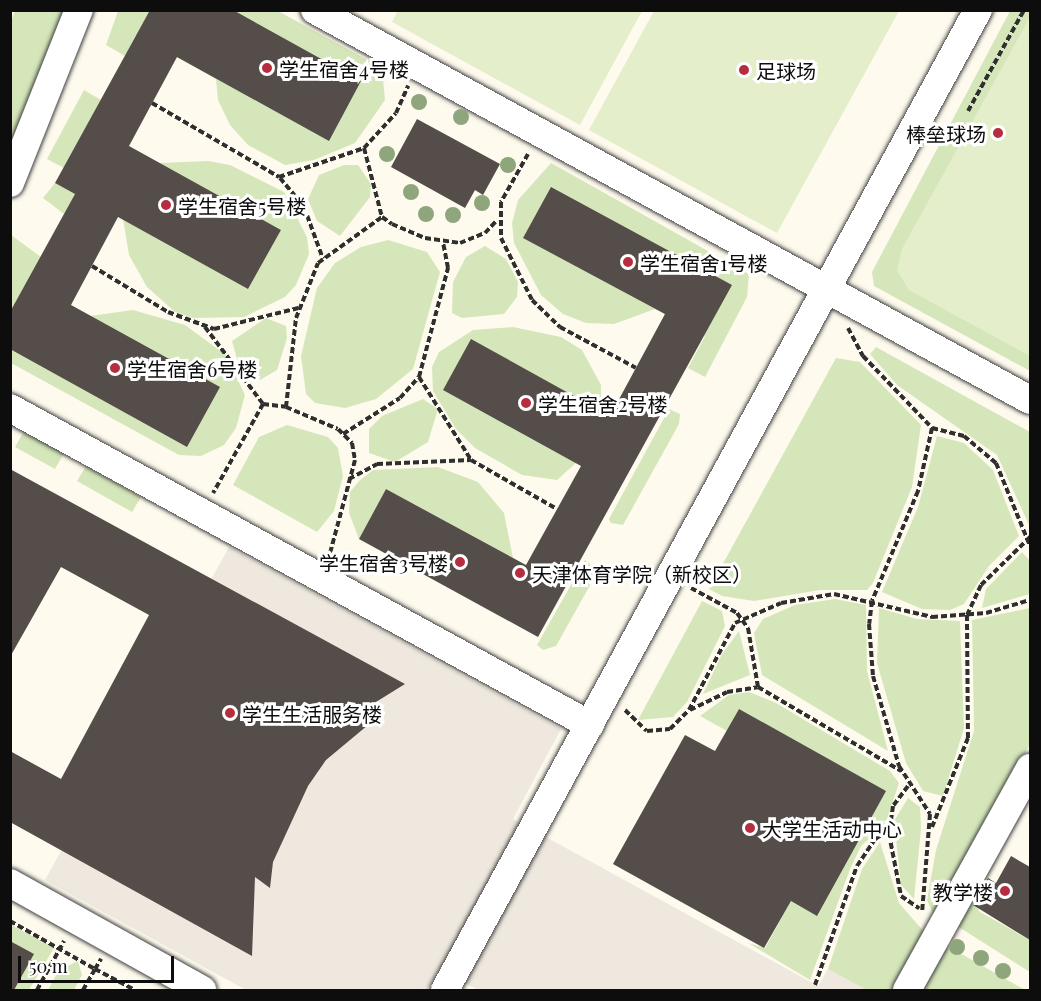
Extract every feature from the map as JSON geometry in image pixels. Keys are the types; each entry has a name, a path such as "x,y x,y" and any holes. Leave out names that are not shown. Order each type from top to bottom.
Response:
{"lane":[{"path":"10,183 79,10"},
{"path":"315,10 825,286 1030,400"},
{"path":"445,990 825,286 978,10"},
{"path":"10,408 590,725"},
{"path":"907,990 1030,768"},
{"path":"10,883 202,990"}],"path":[{"path":"968,111 1024,10"},
{"path":"279,177 364,148 396,113 418,66"},
{"path":"152,103 279,177 304,207 323,259"},
{"path":"540,132 501,202 497,220 532,300 560,327 636,368"},
{"path":"364,148 382,217"},
{"path":"382,217 443,242 472,240 497,220"},
{"path":"286,407 298,308 323,259 382,217"},
{"path":"343,434 400,398 420,377 448,268 443,242"},
{"path":"92,266 168,312 204,326 231,328 298,308"},
{"path":"845,322 863,356 932,428 964,436 996,463 1029,538 1030,546"},
{"path":"204,326 263,404 286,407 343,434 352,443 355,460 321,579"},
{"path":"420,377 471,460 557,509"},
{"path":"202,513 263,404"},
{"path":"932,428 918,491 872,601 873,676 902,772 908,786 930,814 932,828"},
{"path":"349,479 377,464 471,460"},
{"path":"919,908 932,828 968,738 967,615 981,585 1029,538"},
{"path":"669,577 741,619 758,687"},
{"path":"689,710 724,638 741,619 817,595 872,601 932,617 967,615 1030,600"},
{"path":"625,710 635,723 659,732 689,710 727,692 758,687 902,772"},
{"path":"908,786 893,806 889,830 901,896 919,908 938,934"},
{"path":"815,985 857,866 874,839 889,830"},
{"path":"37,990 76,920"},
{"path":"10,921 135,990"},
{"path":"83,990 95,969"}],"green space":[{"path":"398,10 642,11 580,125 392,22"},
{"path":"15,11 68,11 11,155 11,21"},
{"path":"118,11 278,11 382,68 385,100 355,143 314,160 285,165 248,145 230,125 218,100 216,79 136,35 125,56 106,45"},
{"name":"足球场","path":"654,11 899,11 777,233 589,130"},
{"name":"棒垒球场","path":"1010,11 1030,11 1030,371 874,286 872,272"},
{"name":"棒垒球场","path":"1030,17 1030,356 909,290 897,270 902,249"},
{"path":"84,90 101,100 64,168 47,159"},
{"path":"208,161 230,165 284,192 307,237 309,254 296,285 285,297 244,317 193,318 175,312 147,287 129,255 123,219 248,289 281,230 159,163"},
{"path":"551,163 749,274 747,297 705,377 688,368 705,336 655,309 614,324 586,323 563,314 541,295 514,243 512,223 518,200"},
{"path":"344,165 358,165 371,184 370,197 340,236 317,221 308,199 319,175"},
{"path":"55,183 75,194 64,214 43,198"},
{"path":"11,235 41,257 28,281 90,316 133,310 185,325 226,355 245,395 236,428 224,445 201,456 179,455 11,363"},
{"path":"388,240 427,252 440,272 413,369 376,399 345,408 315,403 306,394 301,356 317,288 335,263 361,247"},
{"path":"485,246 506,259 518,282 517,297 504,314 462,318 452,313 453,282 466,257"},
{"path":"266,318 286,326 287,338 277,370 260,380 237,359 232,341"},
{"path":"513,327 561,337 582,350 601,385 601,407 576,463 557,480 522,475 475,448 456,429 433,391 432,367 439,352 473,330"},
{"path":"876,347 1030,432 1030,527 997,455 897,385 870,354"},
{"path":"836,358 860,362 921,425 912,487 873,583 867,590 820,590 754,601 722,596 709,589"},
{"path":"423,399 438,409 428,442 395,462 369,453 369,429 382,416"},
{"path":"669,409 680,414 679,424 623,525 611,523 609,519"},
{"path":"287,425 328,437 338,448 343,476 334,511 317,532 233,485 259,437"},
{"path":"24,431 64,453 55,469 15,447"},
{"path":"937,436 964,443 993,470 1019,536 989,566 964,604 950,610 922,609 882,592 918,507"},
{"path":"86,466 141,497 132,512 77,481"},
{"path":"438,467 478,482 504,513 513,558 386,489 359,539 349,513 350,492 359,481 373,470"},
{"path":"1022,552 1030,561 1030,594 982,608 986,589"},
{"path":"585,560 598,571 556,646 543,650 537,645"},
{"path":"835,599 866,605 867,671 888,751 762,675 754,633 763,619 795,605"},
{"path":"702,601 722,611 725,626 687,702 673,717 638,720"},
{"path":"879,608 917,619 960,621 964,728 943,796 923,791 906,763 877,663"},
{"path":"1030,608 1030,744 935,918 927,900 936,850 974,731 972,620"},
{"path":"739,631 750,675 703,694 722,654"},
{"path":"749,692 776,703 890,771 899,783 885,825 861,846 850,869 810,980 748,943 765,948 791,901 817,915 739,709 727,731 700,716 729,695"},
{"path":"908,798 920,807 921,829 914,899 901,885 894,821"},
{"path":"880,842 899,903 925,933 893,990 863,990 828,969 862,869"},
{"path":"968,894 980,912 1030,940 1030,972 954,924"},
{"path":"10,924 54,948 29,990 11,990"},
{"path":"951,948 1025,990 916,990 939,950"},
{"path":"78,961 82,975 74,990 48,990 59,970"}],"shaded area":[{"path":"229,547 561,729 513,819 818,986 828,969 867,990 478,990 439,969 427,990 246,990 45,880"}],"building":[{"path":"150,10 233,10 361,81 329,141 177,57 129,146 281,230 248,289 118,217 71,305 220,387 187,447 10,349 10,312 75,194 55,183"},
{"path":"417,119 500,164 483,195 475,190 465,208 391,167"},
{"path":"551,187 732,285 538,637 359,539 386,489 526,565 581,466 443,390 471,339 610,416 665,314 523,238"},
{"name":"学生生活服务楼","path":"10,469 405,684 355,715 368,725 326,760 308,786 273,862 270,888 255,877 252,956 10,822 10,751 61,779 149,615 61,567 10,657"},
{"name":"大学生活动中心","path":"739,709 886,791 817,916 791,901 764,948 613,864 685,735 715,751"},
{"name":"教学楼","path":"1011,856 1030,867 1030,940 973,905 988,878 996,883"},
{"path":"10,941 34,954 14,990 10,990"}],"place":[{"name":"学生宿舍4号楼","path":"267,68"},
{"name":"足球场","path":"744,70"},
{"name":"棒垒球场","path":"998,133"},
{"name":"学生宿舍5号楼","path":"166,205"},
{"name":"学生宿舍1号楼","path":"628,262"},
{"name":"学生宿舍6号楼","path":"115,368"},
{"name":"学生宿舍2号楼","path":"526,403"},
{"name":"学生宿舍3号楼","path":"460,562"},
{"name":"天津体育学院（新校区）","path":"520,573"},
{"name":"学生生活服务楼","path":"230,713"},
{"name":"大学生活动中心","path":"750,828"},
{"name":"教学楼","path":"1005,891"}]}
